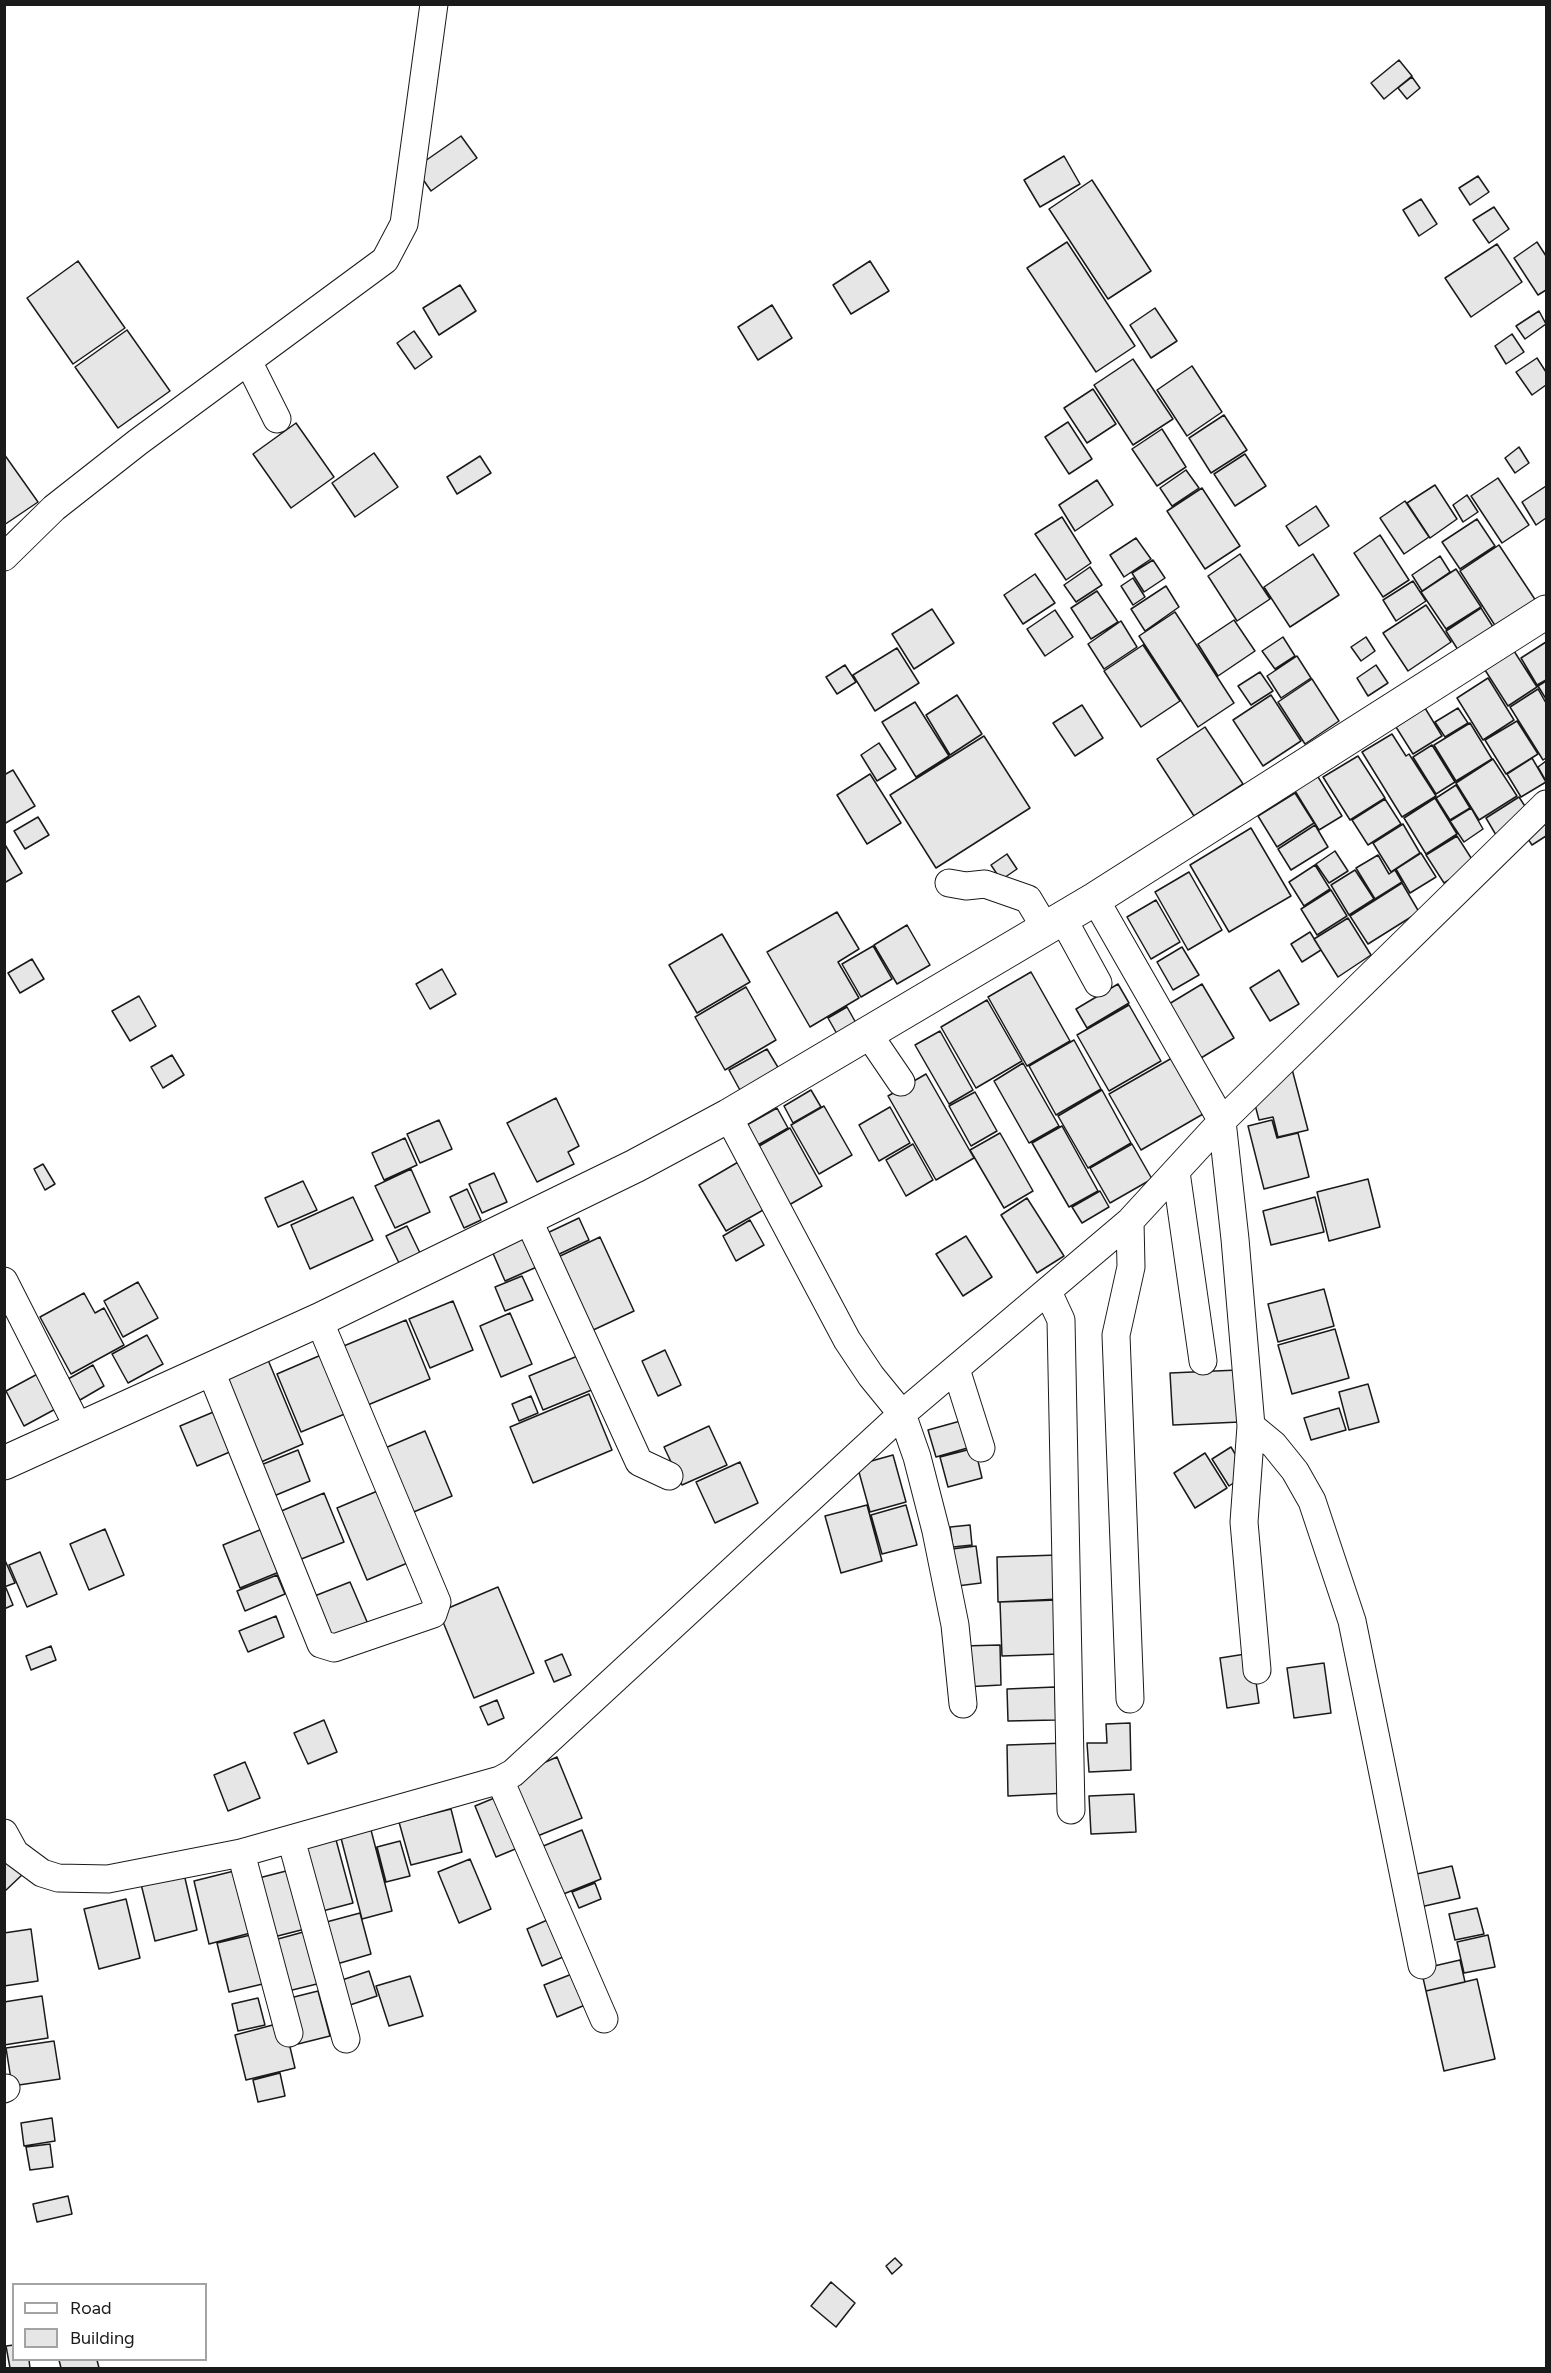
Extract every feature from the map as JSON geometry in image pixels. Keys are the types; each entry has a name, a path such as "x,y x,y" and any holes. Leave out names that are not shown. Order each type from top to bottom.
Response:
{"main road":[{"path":"4,1463 319,1320 635,1166 728,1116 869,1035 1095,899 1546,612"}],"street":[{"path":"4,557 54,508 385,260 404,224 434,4"},
{"path":"248,361 277,419"},
{"path":"4,1833 15,1853 42,1873 58,1878 108,1879 241,1853 500,1780 520,1767 902,1414 1130,1221 1222,1121 1546,804"},
{"path":"949,883 966,886 985,884 1028,899 1054,924 1098,983"},
{"path":"1095,899 1222,1121 1251,1426 1244,1522 1257,1670"},
{"path":"869,1035 901,1082"},
{"path":"728,1116 847,1340 871,1376 902,1414 917,1457 936,1531 955,1625 963,1704"},
{"path":"1176,1172 1203,1361"},
{"path":"528,1219 639,1462 669,1476"},
{"path":"1130,1221 1131,1267 1116,1335 1130,1699"},
{"path":"4,1281 79,1429"},
{"path":"1048,1292 1061,1320 1071,1810"},
{"path":"210,1370 321,1644 334,1648 433,1614 438,1602 319,1320"},
{"path":"956,1369 981,1448"},
{"path":"1251,1426 1274,1445 1295,1471 1312,1501 1352,1621 1422,1965"},
{"path":"500,1780 604,2019"},
{"path":"291,1839 346,2039"},
{"path":"241,1853 289,2033"}],"building":[{"path":"1399,60 1412,76 1384,99 1371,83"},
{"path":"1412,77 1420,88 1407,99 1398,88"},
{"path":"461,136 477,158 431,191 415,168"},
{"path":"1064,156 1080,184 1040,207 1024,180"},
{"path":"1478,176 1489,192 1470,205 1459,188"},
{"path":"1092,180 1151,271 1108,299 1049,209"},
{"path":"1421,199 1437,224 1419,236 1403,210"},
{"path":"1494,207 1509,229 1489,243 1473,220"},
{"path":"1067,242 1135,346 1096,372 1027,268"},
{"path":"1537,242 1546,256 1546,290 1538,295 1514,258"},
{"path":"1497,244 1522,282 1471,317 1445,278"},
{"path":"78,261 125,328 73,364 27,298"},
{"path":"870,261 889,291 851,314 833,285"},
{"path":"460,285 476,311 439,335 423,308"},
{"path":"772,305 792,338 758,360 738,327"},
{"path":"1155,308 1177,341 1151,358 1130,325"},
{"path":"1539,311 1546,324 1525,339 1516,326"},
{"path":"127,330 170,391 118,428 75,367"},
{"path":"414,331 432,357 415,369 397,343"},
{"path":"1512,334 1524,352 1506,364 1495,346"},
{"path":"1537,358 1546,372 1546,385 1532,395 1516,372"},
{"path":"1133,359 1173,419 1133,445 1094,385"},
{"path":"1192,366 1222,412 1187,436 1157,390"},
{"path":"1093,389 1116,424 1087,443 1064,408"},
{"path":"1224,415 1247,450 1211,473 1189,438"},
{"path":"1068,422 1092,459 1069,474 1045,437"},
{"path":"296,423 334,477 291,508 253,454"},
{"path":"1162,429 1186,467 1157,486 1132,449"},
{"path":"1519,447 1529,463 1515,473 1505,458"},
{"path":"374,453 398,487 355,517 332,483"},
{"path":"4,454 38,502 4,525"},
{"path":"1245,454 1266,486 1235,506 1214,474"},
{"path":"480,456 491,473 457,494 447,477"},
{"path":"1186,470 1199,488 1172,506 1160,488"},
{"path":"1498,478 1529,525 1502,543 1471,496"},
{"path":"1097,480 1113,505 1075,531 1059,505"},
{"path":"1435,485 1457,519 1430,538 1407,503"},
{"path":"1546,486 1546,518 1536,525 1522,502"},
{"path":"1202,488 1240,546 1205,569 1167,511"},
{"path":"1467,495 1478,512 1463,522 1453,505"},
{"path":"1405,501 1429,537 1404,554 1380,518"},
{"path":"1316,506 1329,526 1299,546 1286,526"},
{"path":"1062,517 1091,563 1066,580 1035,534"},
{"path":"1477,519 1495,546 1460,569 1442,542"},
{"path":"1380,535 1409,580 1383,597 1354,553"},
{"path":"1136,538 1151,559 1124,577 1110,555"},
{"path":"1499,545 1536,601 1496,627 1460,571"},
{"path":"1240,554 1270,599 1237,621 1208,576"},
{"path":"1313,554 1339,595 1290,627 1264,587"},
{"path":"1440,556 1450,572 1422,591 1412,575"},
{"path":"1153,560 1165,578 1144,592 1132,573"},
{"path":"1090,567 1102,585 1076,602 1064,585"},
{"path":"1456,569 1481,607 1446,629 1421,592"},
{"path":"1035,574 1055,603 1023,624 1004,595"},
{"path":"1133,578 1145,597 1133,605 1121,586"},
{"path":"1413,581 1426,601 1396,621 1383,600"},
{"path":"1166,586 1179,607 1145,631 1131,609"},
{"path":"1097,591 1118,622 1091,639 1071,608"},
{"path":"1426,605 1451,642 1408,671 1383,633"},
{"path":"1481,608 1495,630 1460,653 1446,631"},
{"path":"932,609 954,643 914,669 892,634"},
{"path":"1055,610 1073,637 1045,656 1027,629"},
{"path":"1175,612 1234,703 1198,727 1139,636"},
{"path":"1234,620 1255,651 1218,676 1198,644"},
{"path":"1121,621 1137,647 1104,669 1088,644"},
{"path":"1283,637 1295,656 1275,669 1262,651"},
{"path":"1366,637 1375,651 1361,661 1351,647"},
{"path":"1546,642 1546,680 1537,685 1521,658"},
{"path":"1143,645 1180,701 1141,727 1104,671"},
{"path":"897,648 919,683 875,711 853,675"},
{"path":"1514,651 1537,687 1508,706 1485,670"},
{"path":"1297,656 1311,678 1281,698 1267,676"},
{"path":"845,665 856,682 837,694 826,677"},
{"path":"1376,665 1388,683 1368,696 1357,678"},
{"path":"1260,672 1273,691 1251,705 1238,686"},
{"path":"1488,678 1514,720 1483,740 1457,698"},
{"path":"1312,679 1339,721 1305,744 1278,702"},
{"path":"1546,681 1546,699 1538,686"},
{"path":"1538,689 1546,703 1546,758 1543,760 1510,707"},
{"path":"957,695 982,734 950,755 926,715"},
{"path":"1271,695 1301,741 1263,766 1233,720"},
{"path":"915,702 949,756 916,777 882,722"},
{"path":"1082,705 1103,738 1075,756 1053,723"},
{"path":"1425,708 1442,736 1413,754 1396,727"},
{"path":"1458,708 1468,723 1445,737 1435,722"},
{"path":"1517,721 1538,754 1506,774 1485,740"},
{"path":"1470,723 1492,759 1456,781 1434,745"},
{"path":"1205,727 1243,784 1194,816 1157,759"},
{"path":"1392,734 1406,756 1409,754 1436,796 1402,817 1362,752"},
{"path":"984,736 1030,808 936,868 890,795"},
{"path":"879,743 896,769 877,781 861,755"},
{"path":"1432,745 1455,782 1436,794 1413,757"},
{"path":"1358,756 1385,798 1350,820 1323,777"},
{"path":"1532,758 1546,782 1521,797 1507,774"},
{"path":"1493,759 1517,796 1479,820 1456,783"},
{"path":"1546,761 1546,781 1538,767"},
{"path":"13,770 35,806 4,824 4,775"},
{"path":"1315,772 1342,816 1319,830 1292,786"},
{"path":"870,774 901,823 867,844 837,795"},
{"path":"1456,785 1470,808 1450,820 1436,798"},
{"path":"1295,793 1314,823 1277,847 1258,816"},
{"path":"1519,797 1530,814 1496,835 1486,818"},
{"path":"1435,798 1457,834 1426,854 1404,818"},
{"path":"1385,799 1401,824 1368,845 1352,820"},
{"path":"1471,808 1483,829 1464,842 1450,821"},
{"path":"1546,815 1546,836 1532,845 1522,830"},
{"path":"38,817 49,835 25,849 14,831"},
{"path":"1403,824 1420,853 1391,872 1373,843"},
{"path":"1315,825 1328,847 1291,870 1278,849"},
{"path":"1251,828 1291,896 1229,932 1190,865"},
{"path":"1457,836 1475,864 1444,883 1426,855"},
{"path":"4,843 22,873 4,883"},
{"path":"1335,851 1348,871 1329,883 1316,864"},
{"path":"1421,853 1436,877 1410,893 1396,869"},
{"path":"1007,854 1017,869 1001,880 991,865"},
{"path":"1378,855 1389,874 1395,870 1402,882 1375,899 1356,868"},
{"path":"1315,865 1330,889 1304,906 1289,882"},
{"path":"1355,870 1374,899 1349,915 1331,885"},
{"path":"1189,872 1222,930 1188,950 1155,892"},
{"path":"1402,883 1419,912 1368,944 1350,916"},
{"path":"1331,890 1347,916 1317,935 1301,909"},
{"path":"1156,900 1180,942 1151,959 1127,917"},
{"path":"837,912 859,949 838,962 859,998 810,1027 767,952"},
{"path":"1348,918 1371,955 1338,977 1314,939"},
{"path":"907,925 930,965 897,984 874,945"},
{"path":"1310,932 1321,950 1302,962 1291,944"},
{"path":"722,934 750,982 697,1013 669,965"},
{"path":"873,946 892,979 861,997 842,964"},
{"path":"1182,947 1199,975 1173,990 1157,962"},
{"path":"32,959 44,979 20,993 8,973"},
{"path":"442,969 456,994 430,1009 416,984"},
{"path":"1279,970 1299,1004 1270,1021 1250,988"},
{"path":"1031,972 1070,1041 1027,1066 988,997"},
{"path":"1118,984 1129,1003 1087,1028 1076,1009"},
{"path":"1202,984 1234,1038 1196,1061 1164,1007"},
{"path":"746,987 776,1040 725,1070 695,1017"},
{"path":"139,996 156,1026 130,1041 112,1011"},
{"path":"987,1000 1022,1061 976,1088 941,1027"},
{"path":"1129,1005 1161,1061 1109,1091 1077,1035"},
{"path":"847,1007 856,1023 837,1034 828,1018"},
{"path":"940,1031 973,1090 949,1104 915,1045"},
{"path":"1074,1040 1101,1089 1056,1115 1029,1066"},
{"path":"767,1049 779,1069 741,1092 729,1070"},
{"path":"172,1055 184,1075 163,1088 151,1067"},
{"path":"1172,1058 1203,1114 1141,1150 1109,1094"},
{"path":"1023,1063 1059,1126 1029,1143 994,1081"},
{"path":"1292,1069 1308,1130 1278,1137 1273,1117 1259,1120 1252,1093"},
{"path":"926,1074 974,1158 936,1180 888,1096"},
{"path":"811,1090 821,1107 793,1123 784,1106"},
{"path":"1102,1090 1131,1143 1088,1168 1058,1116"},
{"path":"975,1092 997,1131 971,1146 949,1106"},
{"path":"556,1098 579,1146 568,1152 574,1164 537,1182 507,1123"},
{"path":"824,1106 852,1155 819,1174 791,1125"},
{"path":"890,1107 910,1143 879,1161 859,1125"},
{"path":"777,1108 788,1128 749,1150 738,1130"},
{"path":"439,1120 452,1149 420,1163 407,1134"},
{"path":"1272,1120 1277,1138 1298,1133 1309,1177 1264,1189 1248,1126"},
{"path":"1062,1126 1098,1191 1069,1207 1032,1143"},
{"path":"790,1128 822,1186 782,1209 749,1152"},
{"path":"1000,1133 1033,1191 1004,1208 970,1150"},
{"path":"405,1138 417,1165 384,1180 372,1153"},
{"path":"913,1144 933,1180 906,1196 886,1160"},
{"path":"1132,1144 1152,1179 1110,1203 1090,1168"},
{"path":"745,1158 772,1205 726,1231 699,1185"},
{"path":"43,1164 55,1184 45,1190 34,1169"},
{"path":"411,1169 430,1212 395,1228 375,1186"},
{"path":"494,1173 507,1202 482,1213 469,1184"},
{"path":"1368,1179 1380,1227 1329,1241 1317,1192"},
{"path":"303,1181 317,1210 278,1227 265,1198"},
{"path":"467,1189 481,1220 464,1228 450,1197"},
{"path":"1100,1191 1109,1207 1082,1223 1072,1207"},
{"path":"353,1197 373,1240 310,1269 291,1225"},
{"path":"1315,1197 1324,1232 1271,1245 1263,1211"},
{"path":"1027,1198 1064,1256 1037,1273 1001,1215"},
{"path":"579,1218 589,1240 553,1257 543,1235"},
{"path":"750,1220 764,1245 736,1261 723,1236"},
{"path":"407,1226 420,1253 399,1263 386,1236"},
{"path":"527,1236 539,1266 505,1281 492,1251"},
{"path":"966,1236 992,1277 963,1296 936,1254"},
{"path":"600,1237 634,1311 589,1332 556,1258"},
{"path":"522,1276 533,1300 505,1311 495,1287"},
{"path":"138,1282 158,1318 123,1337 104,1301"},
{"path":"1324,1289 1334,1326 1278,1342 1268,1304"},
{"path":"84,1293 95,1313 104,1308 124,1345 71,1374 40,1317"},
{"path":"453,1301 473,1350 430,1368 409,1319"},
{"path":"510,1313 532,1364 501,1377 480,1326"},
{"path":"406,1320 430,1379 363,1407 339,1348"},
{"path":"1335,1329 1349,1378 1292,1394 1278,1345"},
{"path":"147,1335 163,1364 128,1383 112,1354"},
{"path":"665,1350 681,1385 658,1396 642,1361"},
{"path":"328,1352 352,1411 301,1432 277,1374"},
{"path":"266,1355 303,1444 254,1465 217,1375"},
{"path":"580,1355 594,1389 543,1410 529,1376"},
{"path":"93,1365 104,1386 80,1400 68,1379"},
{"path":"1238,1370 1240,1422 1173,1425 1170,1373"},
{"path":"43,1371 61,1406 24,1426 6,1391"},
{"path":"1368,1384 1379,1422 1349,1430 1339,1392"},
{"path":"589,1394 612,1450 533,1483 510,1427"},
{"path":"531,1396 538,1413 519,1421 512,1404"},
{"path":"223,1408 239,1448 197,1466 180,1426"},
{"path":"1339,1408 1346,1430 1311,1440 1304,1418"},
{"path":"964,1420 971,1447 936,1457 928,1430"},
{"path":"709,1426 727,1465 682,1485 664,1447"},
{"path":"425,1431 452,1496 404,1516 378,1451"},
{"path":"1231,1447 1247,1474 1229,1486 1212,1459"},
{"path":"975,1448 982,1478 948,1487 940,1457"},
{"path":"298,1450 310,1481 269,1498 256,1467"},
{"path":"1205,1453 1227,1488 1195,1508 1174,1473"},
{"path":"893,1455 906,1502 870,1512 857,1465"},
{"path":"740,1462 758,1503 715,1523 696,1482"},
{"path":"387,1487 417,1559 367,1580 337,1508"},
{"path":"324,1493 344,1542 299,1560 279,1512"},
{"path":"867,1505 882,1561 841,1573 825,1516"},
{"path":"906,1505 917,1545 882,1554 871,1515"},
{"path":"970,1525 972,1545 953,1547 950,1527"},
{"path":"267,1527 284,1570 240,1588 223,1545"},
{"path":"105,1529 124,1575 89,1590 70,1544"},
{"path":"976,1546 981,1583 957,1586 952,1549"},
{"path":"40,1552 57,1594 27,1607 9,1565"},
{"path":"1058,1555 1059,1599 998,1602 997,1557"},
{"path":"4,1558 15,1583 4,1587"},
{"path":"277,1575 285,1594 245,1611 237,1591"},
{"path":"350,1582 368,1624 329,1640 312,1597"},
{"path":"498,1587 534,1673 474,1698 439,1612"},
{"path":"6,1588 13,1605 4,1609 4,1589"},
{"path":"1058,1600 1060,1654 1002,1656 1000,1602"},
{"path":"276,1616 284,1637 248,1652 239,1631"},
{"path":"1000,1645 1001,1685 964,1687 962,1646"},
{"path":"51,1646 56,1660 31,1670 26,1656"},
{"path":"1252,1653 1259,1703 1227,1708 1220,1658"},
{"path":"562,1654 571,1675 554,1682 545,1661"},
{"path":"1324,1663 1331,1713 1294,1718 1287,1668"},
{"path":"1055,1687 1056,1720 1008,1721 1007,1689"},
{"path":"497,1700 504,1718 488,1725 480,1707"},
{"path":"324,1720 337,1752 308,1764 294,1733"},
{"path":"1130,1723 1131,1770 1089,1772 1087,1743 1107,1743 1106,1724"},
{"path":"1066,1743 1067,1793 1008,1796 1007,1745"},
{"path":"557,1757 582,1818 535,1837 511,1777"},
{"path":"245,1762 260,1798 228,1811 214,1775"},
{"path":"504,1794 525,1845 496,1857 475,1806"},
{"path":"1134,1794 1136,1832 1091,1834 1089,1796"},
{"path":"451,1809 462,1852 411,1865 399,1822"},
{"path":"371,1830 392,1911 362,1919 341,1838"},
{"path":"582,1830 601,1879 561,1895 541,1847"},
{"path":"335,1836 353,1903 315,1913 297,1846"},
{"path":"400,1841 410,1876 386,1882 377,1847"},
{"path":"4,1853 24,1873 4,1892"},
{"path":"470,1859 491,1909 459,1923 438,1872"},
{"path":"1452,1866 1460,1898 1416,1908 1408,1876"},
{"path":"242,1869 258,1931 209,1944 194,1881"},
{"path":"290,1870 305,1929 266,1939 251,1880"},
{"path":"184,1874 197,1930 155,1941 141,1884"},
{"path":"595,1883 601,1899 579,1908 572,1892"},
{"path":"126,1899 140,1958 99,1969 84,1909"},
{"path":"1477,1908 1484,1934 1455,1940 1449,1914"},
{"path":"360,1913 371,1954 330,1966 319,1924"},
{"path":"554,1917 570,1954 542,1966 527,1929"},
{"path":"31,1929 38,1981 4,1986 4,1933"},
{"path":"307,1931 321,1983 280,1993 267,1942"},
{"path":"259,1933 271,1982 229,1992 217,1943"},
{"path":"1488,1935 1495,1967 1464,1973 1457,1942"},
{"path":"1460,1960 1465,1982 1426,1991 1421,1969"},
{"path":"369,1971 377,1996 347,2006 339,1981"},
{"path":"572,1974 585,2005 557,2017 544,1985"},
{"path":"410,1976 423,2016 389,2026 376,1986"},
{"path":"1477,1979 1495,2059 1444,2071 1426,1991"},
{"path":"318,1991 330,2036 298,2044 286,1999"},
{"path":"42,1996 48,2038 4,2045 4,2002"},
{"path":"258,1998 265,2025 238,2031 232,2004"},
{"path":"284,2022 295,2068 246,2080 235,2035"},
{"path":"54,2041 60,2079 12,2086 6,2048"},
{"path":"280,2073 285,2096 258,2102 253,2080"},
{"path":"52,2118 55,2141 24,2146 21,2123"},
{"path":"50,2144 53,2167 30,2170 26,2147"},
{"path":"68,2196 72,2214 37,2222 33,2204"},
{"path":"895,2258 902,2265 892,2274 886,2266"},
{"path":"831,2282 855,2303 836,2327 811,2306"},
{"path":"12,2345 12,2361 29,2361 30,2368 10,2368 6,2346"},
{"path":"59,2361 97,2361 99,2368 61,2368"}]}
